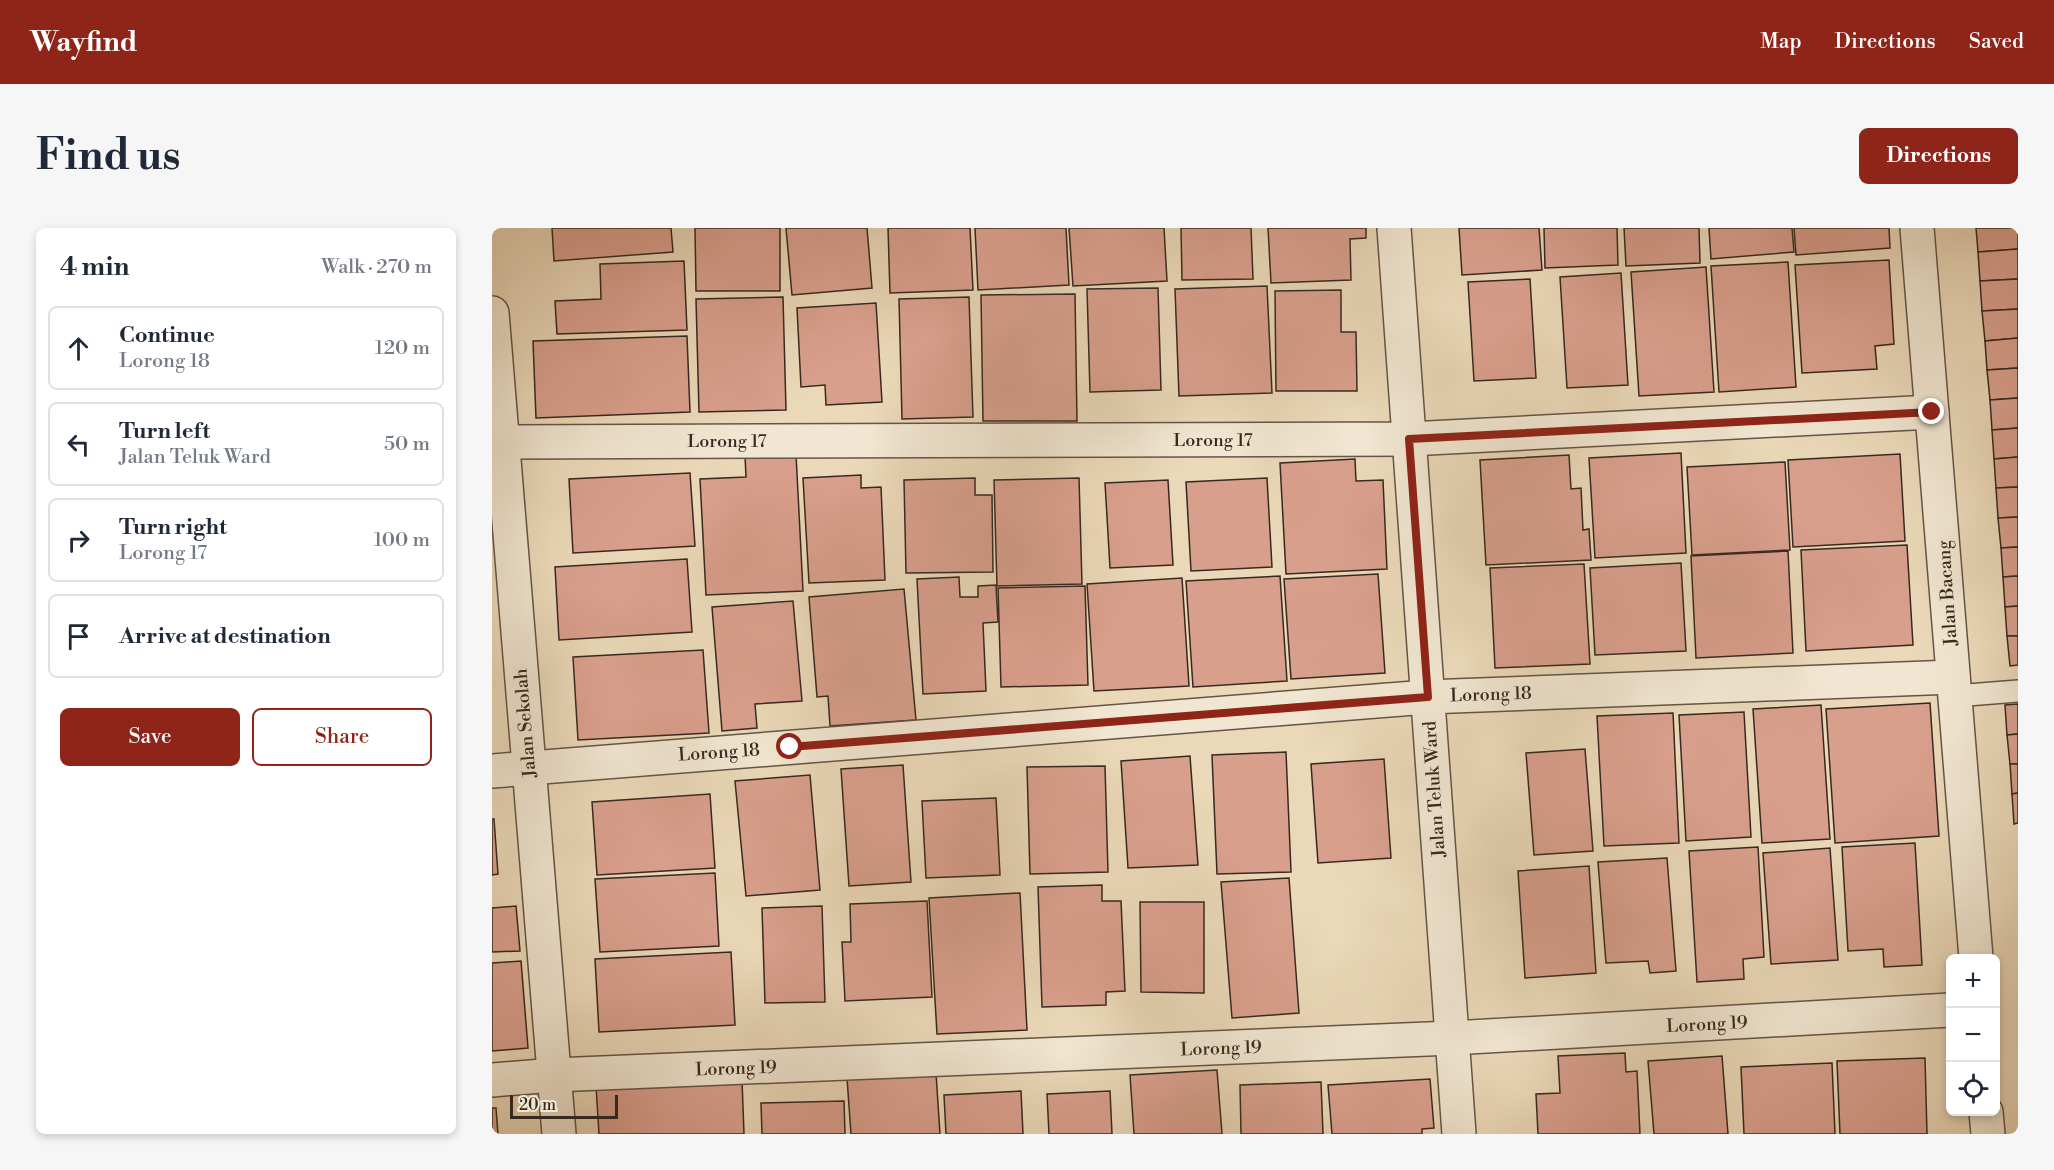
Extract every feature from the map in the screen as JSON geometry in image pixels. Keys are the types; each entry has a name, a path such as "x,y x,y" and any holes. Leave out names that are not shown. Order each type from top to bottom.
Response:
{"street":[{"name":"Jalan Teluk Ward","path":"1394,228 1459,1134"},
{"name":"Jalan Bacang","path":"1917,228 1976,954"},
{"name":"Jalan Sekolah","path":"492,312 497,442 529,767 559,1134"},
{"name":"Lorong 17","path":"497,442 1409,439 1932,412"},
{"name":"Lorong 18","path":"492,771 1428,697 1954,687"},
{"name":"Lorong 19","path":"492,1080 554,1075 1452,1038 1946,1010"},
{"path":"1986,1116 1988,1134"}],"lane":[{"path":"1954,687 2018,691"}],"building":[{"path":"552,228 671,228 673,252 554,261"},
{"path":"695,228 780,228 780,291 696,291"},
{"path":"786,228 867,228 872,288 792,295"},
{"path":"888,228 970,228 973,290 890,293"},
{"path":"975,228 1066,228 1069,285 978,290"},
{"path":"1069,228 1164,228 1167,281 1073,286"},
{"path":"1181,228 1251,228 1253,279 1182,280"},
{"path":"1268,228 1366,228 1366,238 1350,239 1351,280 1271,283"},
{"path":"1459,228 1539,228 1542,270 1462,275"},
{"path":"1544,228 1617,228 1618,265 1545,268"},
{"path":"1624,228 1699,228 1700,263 1626,266"},
{"path":"1709,228 1792,228 1794,252 1711,259"},
{"path":"1794,228 1889,228 1890,248 1796,255"},
{"path":"1976,228 2018,228 2018,249 1978,252"},
{"path":"2018,249 2018,279 1980,281 1978,252"},
{"path":"1889,260 1894,344 1875,346 1877,369 1802,373 1795,265"},
{"path":"684,261 687,330 557,334 555,301 601,299 600,264"},
{"path":"1788,262 1796,387 1719,392 1711,266"},
{"path":"1706,267 1714,392 1639,396 1631,272"},
{"path":"1621,273 1628,385 1567,388 1560,277"},
{"path":"1530,279 1536,378 1474,381 1468,282"},
{"path":"2018,279 2018,309 1982,311 1980,281"},
{"path":"1267,286 1272,393 1179,396 1175,289"},
{"path":"1158,288 1161,390 1090,392 1087,289"},
{"path":"1341,290 1341,332 1356,332 1357,391 1276,391 1275,291"},
{"path":"1075,294 1077,421 983,421 981,295"},
{"path":"783,297 786,410 699,412 696,299"},
{"path":"969,297 973,417 902,419 899,299"},
{"path":"876,303 882,402 826,405 825,385 801,387 797,308"},
{"path":"2018,309 2018,338 1985,341 1982,311"},
{"path":"687,336 690,412 536,418 533,341"},
{"path":"2018,338 2018,368 1987,370 1985,341"},
{"path":"2018,368 2018,398 1990,400 1987,370"},
{"path":"2018,398 2018,428 1992,430 1990,400"},
{"path":"2018,428 2018,457 1994,459 1992,430"},
{"path":"1681,453 1686,553 1595,558 1589,458"},
{"path":"796,454 803,591 706,595 700,479 746,477 745,456"},
{"path":"1900,454 1905,541 1793,547 1788,460"},
{"path":"1569,455 1571,489 1581,488 1583,530 1589,529 1591,560 1486,565 1480,460"},
{"path":"2018,457 2018,487 1996,488 1994,459"},
{"path":"1355,459 1356,481 1383,480 1387,569 1286,574 1280,463"},
{"path":"1785,462 1790,550 1692,555 1687,467"},
{"path":"690,473 695,546 573,553 569,479"},
{"path":"861,475 861,488 881,487 885,580 809,583 803,478"},
{"path":"975,478 975,495 992,495 993,572 906,573 904,480"},
{"path":"1079,478 1082,584 997,586 994,480"},
{"path":"1267,478 1272,567 1191,571 1186,482"},
{"path":"1168,480 1173,565 1110,568 1105,483"},
{"path":"2018,487 2018,517 1998,518 1996,488"},
{"path":"2018,517 2018,547 2001,548 1998,518"},
{"path":"1907,545 1913,645 1806,651 1801,550"},
{"path":"2018,547 2018,576 2003,577 2001,548"},
{"path":"1788,551 1793,653 1696,658 1691,556"},
{"path":"687,559 692,632 559,640 555,567"},
{"path":"1681,563 1686,651 1595,655 1590,568"},
{"path":"1584,564 1590,664 1495,668 1490,568"},
{"path":"1378,574 1385,673 1291,679 1284,579"},
{"path":"1280,576 1287,681 1193,687 1186,581"},
{"path":"2018,576 2018,606 2005,607 2003,577"},
{"path":"959,577 960,597 978,597 978,586 996,585 998,622 983,623 986,691 923,694 917,579"},
{"path":"1182,578 1189,686 1094,691 1087,584"},
{"path":"1085,586 1088,685 1001,687 998,588"},
{"path":"904,589 916,720 830,726 828,696 817,697 809,597"},
{"path":"793,601 802,701 755,704 757,728 722,731 712,607"},
{"path":"2018,606 2018,636 2007,636 2005,607"},
{"path":"2007,636 2018,636 2018,665 2010,666"},
{"path":"703,650 709,733 578,740 573,657"},
{"path":"1930,703 1939,836 1835,843 1826,709"},
{"path":"2018,704 2018,734 2007,735 2005,705"},
{"path":"1821,705 1830,839 1762,843 1753,709"},
{"path":"1744,712 1751,837 1686,841 1679,715"},
{"path":"1673,713 1679,843 1604,846 1597,716"},
{"path":"2018,734 2018,764 2010,764 2007,735"},
{"path":"1585,749 1593,851 1534,855 1526,753"},
{"path":"1286,752 1291,872 1217,874 1212,755"},
{"path":"1190,756 1198,865 1128,868 1121,761"},
{"path":"1384,759 1391,858 1318,863 1311,764"},
{"path":"2010,764 2018,764 2018,793 2012,794"},
{"path":"903,765 911,882 849,886 841,769"},
{"path":"1105,766 1108,872 1030,874 1027,767"},
{"path":"810,775 820,890 746,896 735,781"},
{"path":"2018,793 2018,823 2014,824 2012,794"},
{"path":"710,794 715,868 597,875 592,802"},
{"path":"996,798 1000,875 926,878 922,801"},
{"path":"492,819 494,819 498,874 492,875"},
{"path":"1915,843 1922,965 1884,967 1883,949 1848,951 1842,847"},
{"path":"1758,847 1764,957 1743,959 1744,979 1697,982 1689,851"},
{"path":"1830,848 1838,960 1771,964 1763,853"},
{"path":"1667,858 1676,971 1650,973 1648,961 1606,963 1598,862"},
{"path":"1589,866 1596,973 1525,978 1518,871"},
{"path":"715,873 719,946 600,952 595,879"},
{"path":"1289,878 1299,1013 1232,1018 1221,882"},
{"path":"1102,885 1102,901 1121,901 1125,991 1106,992 1106,1005 1042,1007 1038,887"},
{"path":"1020,893 1027,1030 937,1034 929,898"},
{"path":"927,901 932,997 845,1001 842,942 851,942 850,904"},
{"path":"1140,902 1204,902 1204,993 1141,992"},
{"path":"516,906 520,951 492,952 492,908"},
{"path":"822,906 825,1002 765,1003 762,908"},
{"path":"731,952 735,1025 599,1032 595,959"},
{"path":"521,961 528,1048 492,1051 492,963"},
{"path":"1625,1053 1626,1072 1637,1071 1640,1134 1538,1134 1536,1094 1560,1093 1558,1056"},
{"path":"1722,1056 1728,1134 1654,1134 1648,1061"},
{"path":"1925,1058 1927,1134 1840,1134 1837,1061"},
{"path":"1832,1063 1835,1134 1744,1134 1741,1067"},
{"path":"1217,1070 1222,1134 1134,1134 1130,1075"},
{"path":"936,1073 940,1134 851,1134 847,1078"},
{"path":"1430,1079 1434,1128 1422,1129 1422,1134 1332,1134 1328,1085"},
{"path":"742,1080 744,1134 599,1134 596,1086"},
{"path":"1321,1082 1323,1134 1241,1134 1240,1085"},
{"path":"1021,1091 1023,1134 946,1134 944,1095"},
{"path":"1110,1091 1112,1134 1049,1134 1047,1094"},
{"path":"844,1101 845,1134 762,1134 761,1103"},
{"path":"492,1108 496,1108 498,1134 492,1134"}],"route":[{"path":"790,747 1428,697 1409,439 1932,412"}]}
